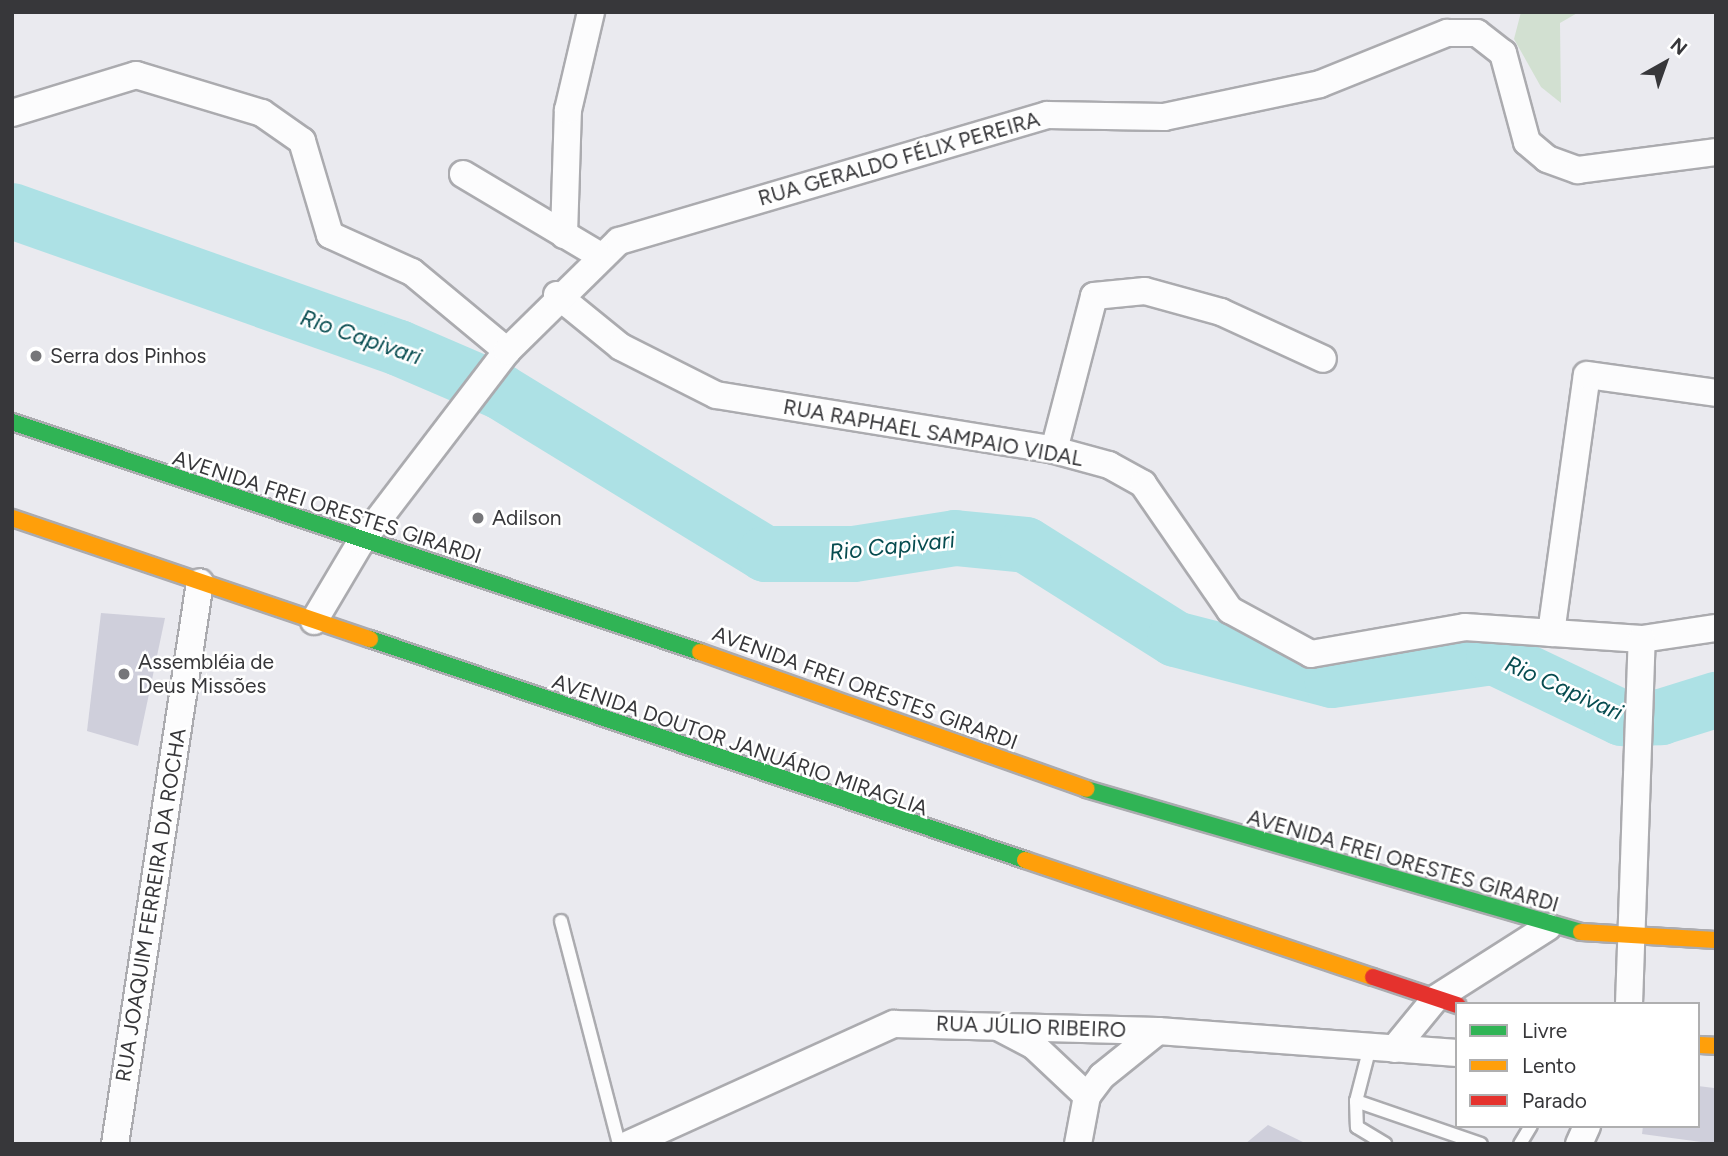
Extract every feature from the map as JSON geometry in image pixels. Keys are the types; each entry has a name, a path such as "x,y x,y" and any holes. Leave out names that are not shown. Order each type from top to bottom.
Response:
{"main road":[{"name":"AVENIDA FREI ORESTES GIRARDI","path":"12,422 361,542 655,636 1088,790 1548,927 1634,939 1716,940"},
{"name":"AVENIDA DOUTOR JANUÁRIO MIRAGLIA","path":"12,519 1446,1002"}],"street":[{"path":"564,235 568,110 591,12"},
{"name":"RUA GERALDO FÉLIX PEREIRA","path":"314,621 361,542 507,351 557,295 619,241 1047,115 1177,114 1320,84 1447,33 1477,33 1503,53 1527,142 1547,159 1578,170 1716,152"},
{"path":"12,113 136,75 262,113 302,141 330,234 412,272 507,351"},
{"path":"463,174 601,257"},
{"path":"1054,450 1094,296 1145,291 1183,302 1322,359"},
{"name":"RUA RAPHAEL SAMPAIO VIDAL","path":"557,295 621,347 716,395 1054,450 1109,465 1143,484 1230,610 1311,653 1465,627 1641,643 1716,628"},
{"path":"1551,633 1587,375 1716,393"},
{"name":"RUA JOAQUIM FERREIRA DA ROCHA","path":"115,1144 200,582"},
{"path":"1629,1002 1634,939 1635,750 1641,643"},
{"path":"1382,1048 1548,927"},
{"path":"991,1023 1034,1046 1087,1096"},
{"name":"RUA JÚLIO RIBEIRO","path":"629,1144 894,1024 991,1023 1158,1031 1455,1052"},
{"path":"1077,1144 1087,1096 1158,1031"},
{"path":"1579,1144 1586,1128"}],"lane":[{"path":"561,921 619,1144"},
{"path":"1382,1048 1356,1101 1357,1127 1385,1144"},
{"path":"1356,1101 1481,1144"},
{"path":"1520,1144 1530,1128"}],"green space":[{"path":"1521,12 1579,12 1560,23 1561,103 1541,87 1514,39"}],"building":[{"name":"Assembléia de Deus Missões","path":"101,613 165,618 138,746 87,731"},
{"path":"1700,1086 1714,1088 1716,1144 1642,1134 1643,1128 1700,1128"},
{"path":"1268,1125 1307,1144 1245,1144"}],"waterway":[{"name":"Rio Capivari","path":"12,211 399,348 501,392 765,554 854,554 955,538 1026,545 1175,639 1332,680 1494,657 1622,718 1661,717 1716,700"}],"traffic: fast":[{"path":"12,422 700,652"},
{"path":"370,639 1025,860"},
{"path":"1086,789 1581,932"}],"traffic: slow":[{"path":"12,518 370,639"},
{"path":"700,652 1086,789"},
{"path":"1025,860 1373,977"},
{"path":"1581,932 1716,940"},
{"path":"1700,1045 1716,1046"}],"traffic: jam":[{"path":"1373,977 1455,1004"}],"place":[{"name":"Serra dos Pinhos","path":"36,356"},
{"name":"Adilson","path":"478,518"},
{"name":"Assembléia de Deus Missões","path":"124,674"}]}
